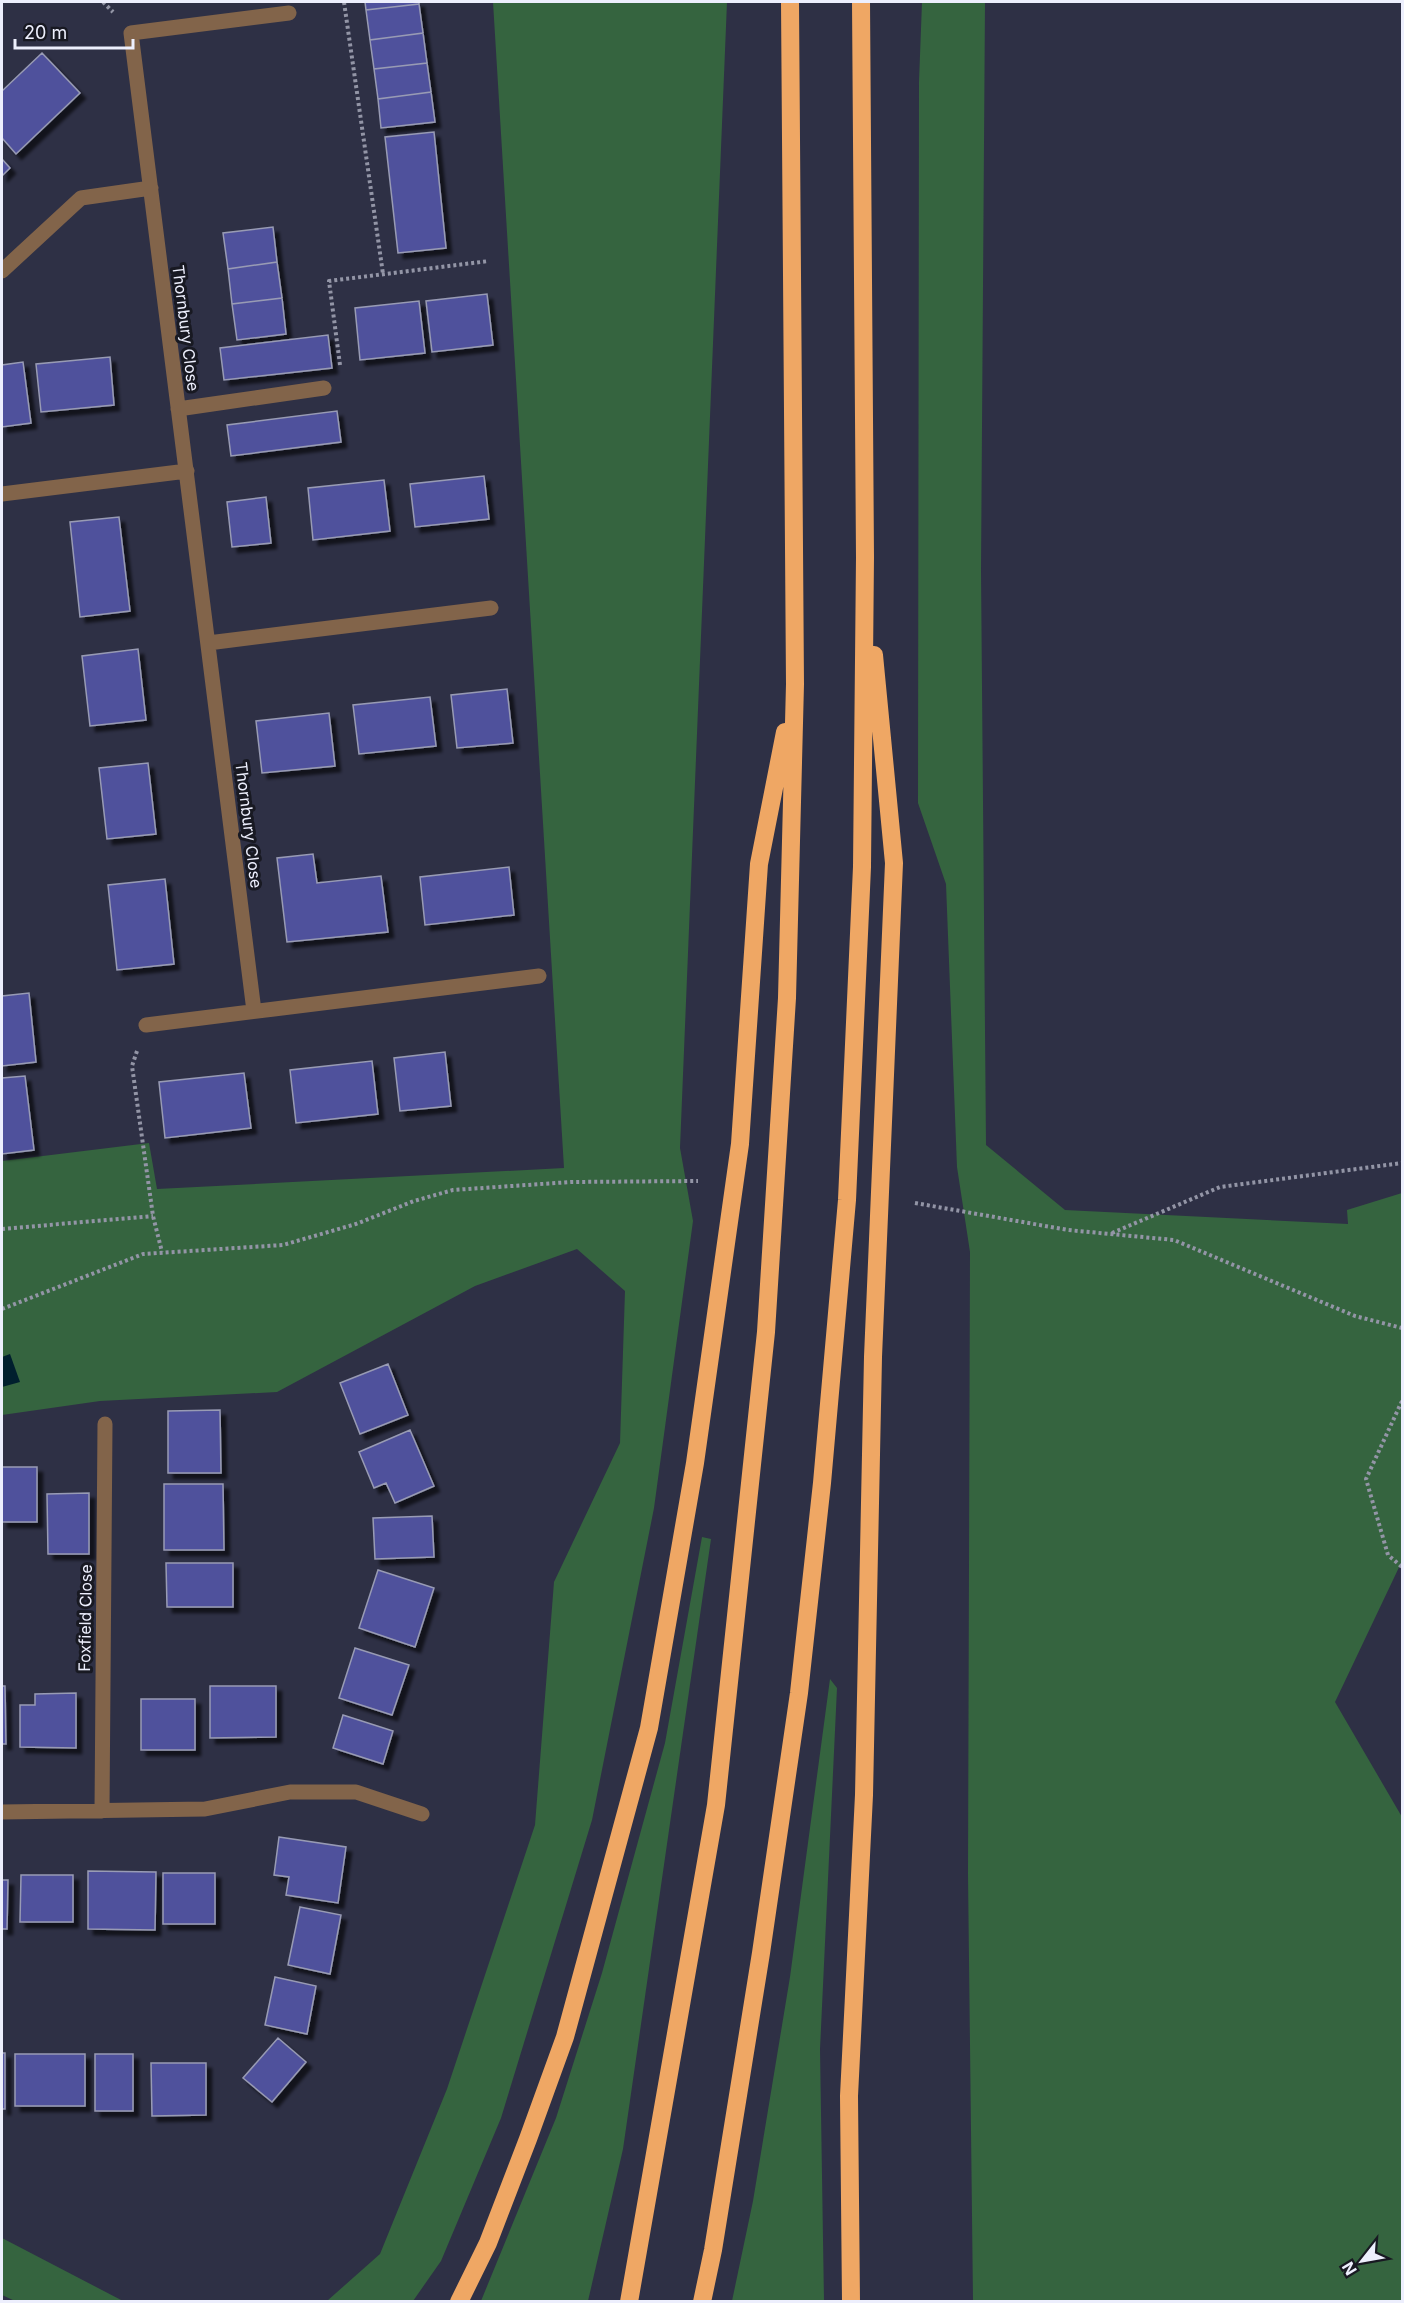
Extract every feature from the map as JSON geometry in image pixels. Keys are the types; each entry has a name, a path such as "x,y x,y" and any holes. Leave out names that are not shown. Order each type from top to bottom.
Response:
{"highway":[{"path":"628,2301 716,1805 765,1344 788,998 795,684 790,2"},
{"path":"702,2301 713,2250 763,1941 799,1693 822,1483 847,1200 860,914 865,557 861,2"},
{"path":"851,2301 849,2096 864,1795 873,1357 894,863 865,557"},
{"path":"459,2301 488,2243 565,2037 649,1728 695,1463 740,1144 759,864 795,684"}],"street":[{"name":"Thornbury Close","path":"254,1011 131,33 289,13"},
{"path":"2,271 81,198 151,188"},
{"path":"178,408 324,388"},
{"path":"2,494 187,471"},
{"path":"208,643 491,608"},
{"path":"146,1025 538,976"},
{"name":"Foxfield Close","path":"102,1811 105,1424"},
{"path":"2,1812 205,1809 290,1792 356,1792 422,1814"}],"path":[{"path":"344,2 383,274"},
{"path":"324,388 341,374 329,281 489,261"},
{"path":"146,1025 132,1066 153,1216 162,1252"},
{"path":"1111,1234 1220,1187 1402,1163"},
{"path":"2,1309 143,1254 283,1245 356,1224 414,1201 453,1190 570,1182 698,1181"},
{"path":"915,1203 1068,1230 1174,1240 1355,1316 1402,1328"},
{"path":"2,1230 153,1216"},
{"path":"1402,1401 1366,1479 1388,1555 1402,1567"}],"green space":[{"path":"493,2 727,2 680,1148 693,1221 654,1508 592,1820 501,2118 441,2261 413,2301 327,2301 380,2254 447,2089 535,1825 554,1582 620,1443 625,1291 577,1249 475,1286 277,1392 100,1401 2,1415 2,1161 149,1143 157,1189 564,1168"},
{"path":"922,2 985,2 981,571 986,1145 1065,1210 1348,1224 1347,1210 1402,1193 1402,1561 1335,1702 1402,1817 1402,2301 973,2301 968,1874 970,1252 957,1167 946,884 918,803 919,82"},
{"path":"702,1537 711,1539 623,2149 588,2301 481,2301 556,2118 602,1973 665,1743"},
{"path":"830,1679 837,1688 820,2049 824,2301 732,2301 753,2201 790,1977"},
{"path":"2,2238 123,2301 15,2301 2,2295"}],"water":[{"path":"10,1354 20,1382 2,1387 2,1357"}],"building":[{"path":"365,2 419,2 419,4 366,10"},
{"path":"419,4 423,33 370,40 366,10"},
{"path":"423,33 427,63 374,69 370,40"},
{"path":"42,53 80,93 16,154 2,138 2,91"},
{"path":"427,63 431,92 378,99 374,69"},
{"path":"431,92 435,122 381,128 378,99"},
{"path":"434,132 446,248 398,253 385,137"},
{"path":"2,159 10,168 2,176"},
{"path":"273,227 277,262 228,269 223,233"},
{"path":"277,262 282,298 232,304 228,269"},
{"path":"487,294 493,345 432,352 426,301"},
{"path":"282,298 286,334 237,340 232,304"},
{"path":"419,301 425,353 360,360 355,308"},
{"path":"328,335 332,368 224,380 220,348"},
{"path":"110,357 114,405 41,412 36,364"},
{"path":"23,362 31,423 2,427 2,365"},
{"path":"337,411 341,442 231,456 227,425"},
{"path":"484,476 489,519 415,527 410,484"},
{"path":"384,480 390,531 313,540 308,488"},
{"path":"266,497 271,543 232,547 227,502"},
{"path":"119,517 130,611 80,617 70,522"},
{"path":"138,649 146,720 90,726 82,656"},
{"path":"507,689 513,743 457,748 451,695"},
{"path":"430,697 436,746 359,754 353,705"},
{"path":"329,713 335,766 262,773 256,721"},
{"path":"148,763 156,834 107,839 99,768"},
{"path":"313,854 317,883 381,876 388,932 287,942 277,858"},
{"path":"509,867 514,915 425,925 420,877"},
{"path":"165,879 174,964 117,970 108,885"},
{"path":"29,993 36,1062 2,1066 2,996"},
{"path":"445,1052 451,1106 400,1111 394,1058"},
{"path":"372,1061 378,1114 296,1123 290,1070"},
{"path":"244,1073 251,1128 165,1138 159,1082"},
{"path":"25,1076 34,1150 2,1154 2,1078"},
{"path":"388,1364 408,1415 360,1434 340,1383"},
{"path":"220,1410 221,1473 168,1473 168,1411"},
{"path":"410,1430 434,1486 395,1503 386,1483 374,1488 359,1452"},
{"path":"2,1467 37,1467 37,1522 2,1522"},
{"path":"164,1484 223,1484 224,1550 164,1550"},
{"path":"89,1493 89,1554 48,1554 47,1494"},
{"path":"432,1516 434,1557 375,1559 373,1518"},
{"path":"166,1563 233,1563 233,1607 167,1607"},
{"path":"378,1570 434,1588 415,1647 359,1628"},
{"path":"355,1648 409,1665 392,1715 339,1698"},
{"path":"2,1686 5,1686 6,1744 2,1744"},
{"path":"210,1686 276,1686 276,1737 210,1738"},
{"path":"76,1693 76,1748 20,1747 20,1705 35,1705 35,1694"},
{"path":"141,1699 195,1699 195,1750 141,1750"},
{"path":"343,1715 393,1731 383,1764 333,1748"},
{"path":"279,1837 346,1847 338,1903 286,1895 289,1877 274,1875"},
{"path":"88,1871 156,1872 155,1930 88,1929"},
{"path":"163,1873 215,1873 215,1924 163,1924"},
{"path":"21,1875 73,1875 73,1922 20,1922"},
{"path":"2,1880 8,1880 7,1929 2,1929"},
{"path":"300,1907 341,1915 330,1974 288,1965"},
{"path":"275,1977 316,1986 307,2034 265,2025"},
{"path":"278,2038 306,2062 272,2102 243,2078"},
{"path":"2,2053 5,2053 5,2109 2,2109"},
{"path":"15,2054 85,2054 85,2106 15,2106"},
{"path":"95,2054 133,2054 133,2111 95,2111"},
{"path":"151,2063 206,2063 206,2115 152,2116"}]}
